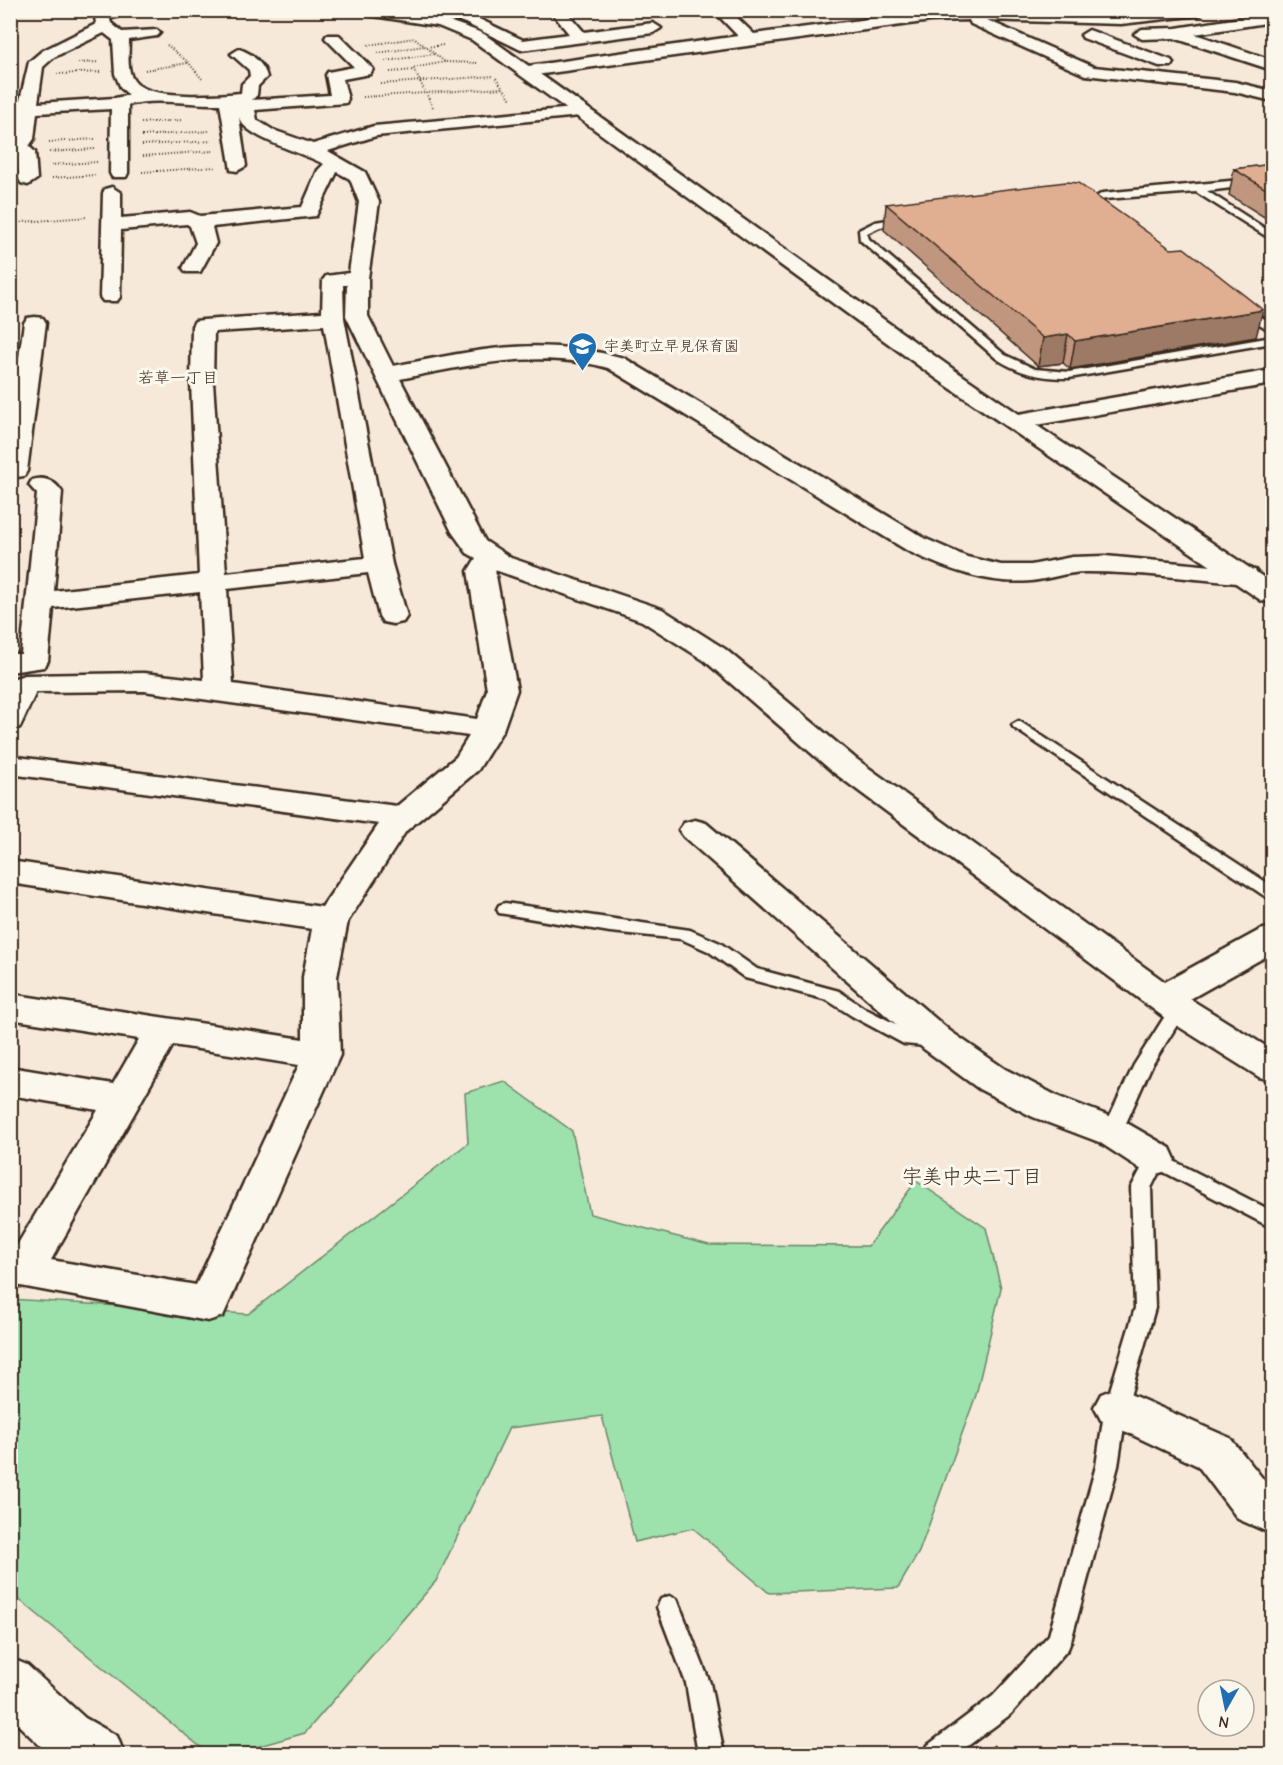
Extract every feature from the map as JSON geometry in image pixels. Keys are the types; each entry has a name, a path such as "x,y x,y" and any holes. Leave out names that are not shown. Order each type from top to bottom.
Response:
{"street":[{"path":"22,157 25,139 21,115 35,64 104,22 132,10"},
{"path":"368,10 442,22 478,37 945,374 1272,595"},
{"path":"436,10 470,20 521,45 653,28"},
{"path":"557,10 580,38"},
{"path":"637,10 672,50"},
{"path":"720,10 750,39"},
{"path":"521,67 672,50 823,29 891,16 961,13 1116,15 1193,11"},
{"path":"961,13 1091,72 1235,87"},
{"path":"1041,14 1089,35 1207,79 1272,96"},
{"path":"809,17 823,29"},
{"path":"1089,35 1175,33 1272,18"},
{"path":"104,22 152,33"},
{"path":"104,22 128,87 143,96 235,122 249,122 267,134 313,150 358,176 369,202 358,278 357,316 465,532 476,547 489,558 652,615 715,655 844,765 1171,1004 1272,1067"},
{"path":"1175,33 1272,65"},
{"path":"1233,53 1272,46"},
{"path":"235,122 249,96 250,84 259,77 257,68 239,54"},
{"path":"343,110 334,75 351,56 390,72"},
{"path":"535,97 559,94"},
{"path":"21,115 120,104 143,96"},
{"path":"119,150 120,104"},
{"path":"313,150 343,110"},
{"path":"235,122 343,110 442,124 580,111"},
{"path":"197,222 309,212 327,170 338,163"},
{"path":"110,297 112,193"},
{"path":"111,220 190,218 197,222 202,228 206,243 193,268"},
{"path":"358,278 333,280 333,318 379,564 393,616"},
{"path":"219,691 201,382 203,314 333,318"},
{"path":"10,471 15,471 35,323"},
{"path":"388,374 533,350 567,351 593,356 616,363 916,545 951,562 992,572 1030,573 1080,564 1134,564 1246,576"},
{"path":"1017,421 1272,376"},
{"path":"10,663 34,661 50,492 41,485"},
{"path":"163,1030 23,1272 208,1304 322,1055 320,977 331,920 395,824 467,763 488,730 502,690 481,571 489,558"},
{"path":"39,601 379,564"},
{"path":"10,721 25,684 144,682 488,730"},
{"path":"10,765 405,817"},
{"path":"695,830 937,1040 992,1079 1046,1107 1112,1132 1156,1159"},
{"path":"10,872 331,920"},
{"path":"1171,1004 1272,938"},
{"path":"10,1006 322,1055"},
{"path":"10,1081 123,1100"},
{"path":"1116,1407 1214,1452 1254,1504 1272,1513"},
{"path":"10,1682 67,1736 99,1755"}],"lane":[{"path":"1097,211 1083,204 1103,196 1198,189 1272,180"},
{"path":"1198,189 1272,237"},
{"path":"923,218 878,224 862,232 865,240 1001,357 1021,370 1043,375 1069,375 1272,340"},
{"path":"1234,303 1272,329"},
{"path":"1019,725 1272,893"},
{"path":"505,909 610,926 684,934 714,947 751,974 833,995 858,1012 910,1039 937,1040"},
{"path":"1112,1132 1171,1004"},
{"path":"937,1755 1002,1705 1059,1641 1107,1466 1116,1407 1145,1308 1141,1188 1156,1159 1272,1220"},
{"path":"669,1607 698,1683 711,1755"}],"path":[{"path":"152,33 189,63 213,92 227,91 235,122"},
{"path":"351,56 415,38 445,62"},
{"path":"351,56 424,46"},
{"path":"351,56 435,54"},
{"path":"390,72 445,62 521,67"},
{"path":"33,76 123,71 189,63"},
{"path":"484,63 524,116"},
{"path":"414,69 442,124"},
{"path":"343,110 420,81 494,76"},
{"path":"343,110 427,94 503,88"},
{"path":"22,157 119,150 235,122"},
{"path":"22,157 119,150 235,122"},
{"path":"22,157 119,150 235,122"},
{"path":"22,157 119,150 235,122"},
{"path":"119,150 235,122"},
{"path":"10,224 111,220"}],"green space":[{"path":"504,1081 572,1131 590,1214 709,1245 868,1246 916,1181 986,1228 1001,1288 976,1395 919,1552 898,1588 769,1593 693,1528 635,1542 602,1416 509,1428 436,1581 305,1733 231,1754 209,1754 11,1593 10,1299 248,1314 468,1143 465,1093"}],"building":[{"path":"1272,164 1272,193 1234,169"},
{"path":"1066,182 1078,183 1171,249 1184,248 1263,310 1075,341 1068,334 1043,338 886,204"}],"place":[{"name":"宇美町立早見保育園","path":"583,372"}],"district":[{"name":"若草一丁目","path":"178,378"},
{"name":"宇美中央二丁目","path":"972,1176"}]}
